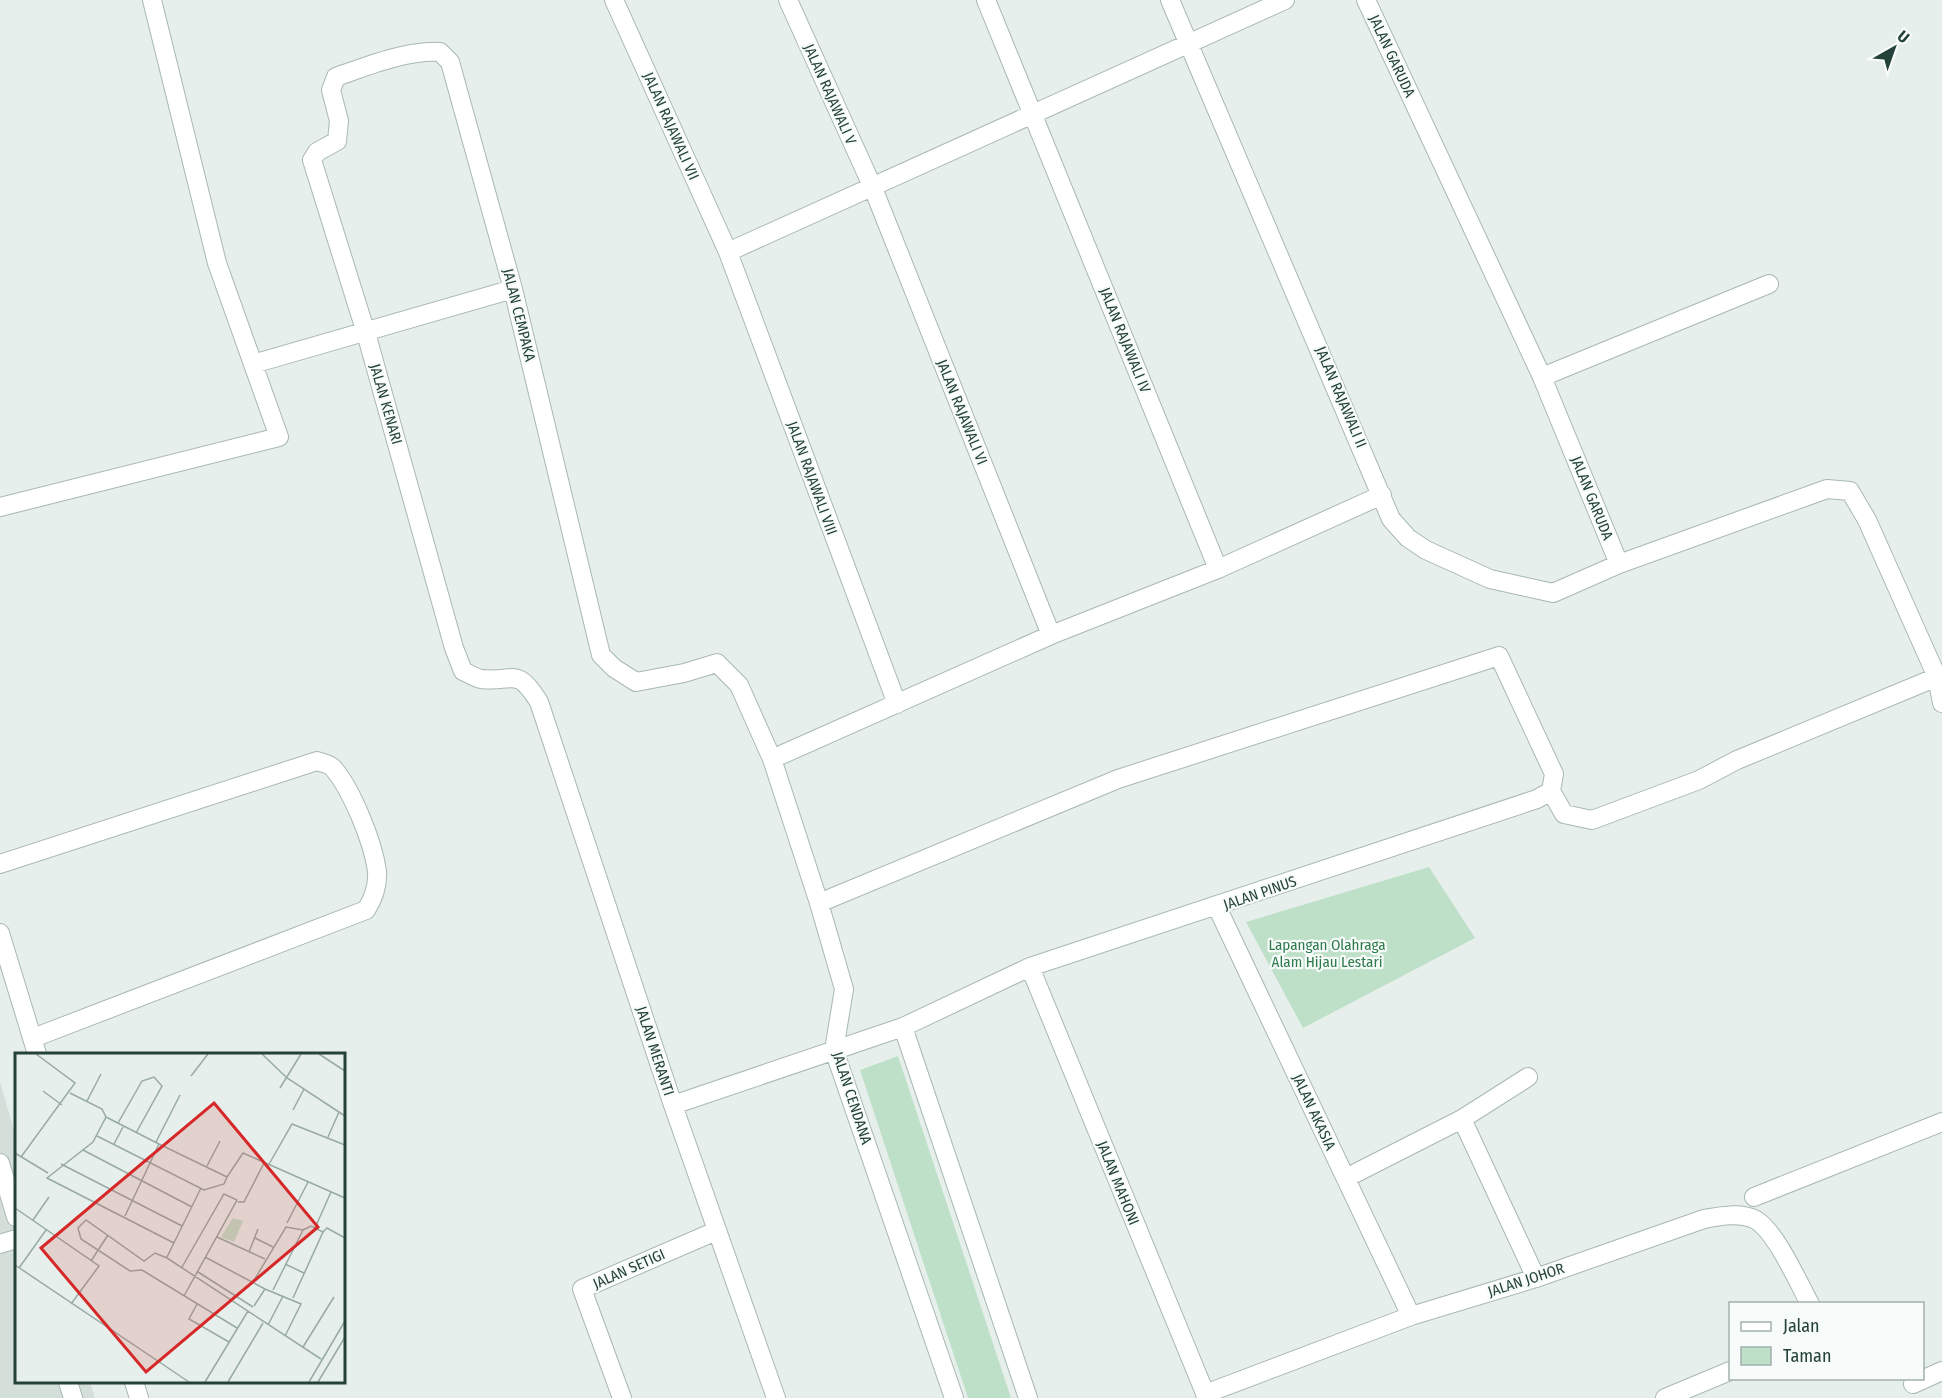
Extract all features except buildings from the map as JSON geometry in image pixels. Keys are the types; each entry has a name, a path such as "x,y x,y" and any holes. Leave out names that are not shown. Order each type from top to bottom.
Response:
{"street":[{"path":"0,507 279,437 218,263 152,0"},
{"name":"JALAN RAJAWALI VII","path":"614,0 728,252"},
{"name":"JALAN RAJAWALI V","path":"788,0 873,188"},
{"name":"JALAN RAJAWALI IV","path":"986,0 1218,568"},
{"name":"JALAN RAJAWALI II","path":"1170,0 1391,519 1408,538 1426,550 1490,579 1553,593 1619,564"},
{"path":"728,252 873,188 1033,112 1285,0"},
{"name":"JALAN GARUDA","path":"1366,0 1542,377 1619,564"},
{"name":"JALAN CEMPAKA","path":"350,72 426,51 440,52 450,62 513,289 601,655 614,668"},
{"name":"JALAN KENARI","path":"350,72 336,77 331,90 339,121 337,141 318,152 312,160 366,333 454,648 463,671 480,679 510,676 528,685 539,702"},
{"name":"JALAN RAJAWALI VI","path":"873,188 1051,635"},
{"name":"JALAN RAJAWALI VIII","path":"728,252 897,704"},
{"path":"1542,377 1768,284"},
{"path":"253,364 513,289"},
{"path":"1619,564 1827,489 1850,491 1867,520 1937,677 1942,704"},
{"path":"776,757 1051,635 1218,568 1382,495"},
{"path":"819,903 1118,779 1499,656 1554,774 1551,791 1564,814 1592,820 1699,780 1737,760 1937,677"},
{"name":"JALAN CENDANA","path":"614,668 636,682 684,673 717,663 739,685 776,757 844,988 834,1050 954,1398"},
{"name":"JALAN MERANTI","path":"539,702 673,1105 776,1398"},
{"path":"0,864 317,761 332,766 344,784 368,836 377,872 375,897 366,910 35,1046 0,933"},
{"name":"JALAN PINUS","path":"673,1105 903,1027 1030,967 1217,907 1537,799 1551,791"},
{"name":"JALAN AKASIA","path":"1217,907 1411,1316"},
{"name":"JALAN MAHONI","path":"1030,967 1206,1396"},
{"path":"903,1027 1028,1398"},
{"path":"1346,1178 1462,1119 1528,1077"},
{"path":"1462,1119 1536,1278"},
{"path":"1754,1197 1942,1122"},
{"path":"0,1163 15,1213"},
{"name":"JALAN JOHOR","path":"1206,1396 1411,1316 1536,1278 1704,1219 1728,1215 1755,1219 1767,1230 1809,1302"},
{"name":"JALAN SETIGI","path":"622,1398 582,1289 716,1231"},
{"path":"0,1244 15,1239"},
{"path":"1914,1387 1942,1371"},
{"path":"1665,1398 1729,1372"},
{"path":"68,1383 73,1398"},
{"path":"134,1383 139,1398"}],"shaded area":[{"path":"0,1082 15,1134 15,1383 90,1383 95,1398 0,1398"}],"green space":[{"name":"Lapangan Olahraga Alam Hijau Lestari","path":"1429,867 1475,938 1303,1028 1246,922"},
{"path":"898,1056 1011,1398 968,1398 860,1070"}]}
